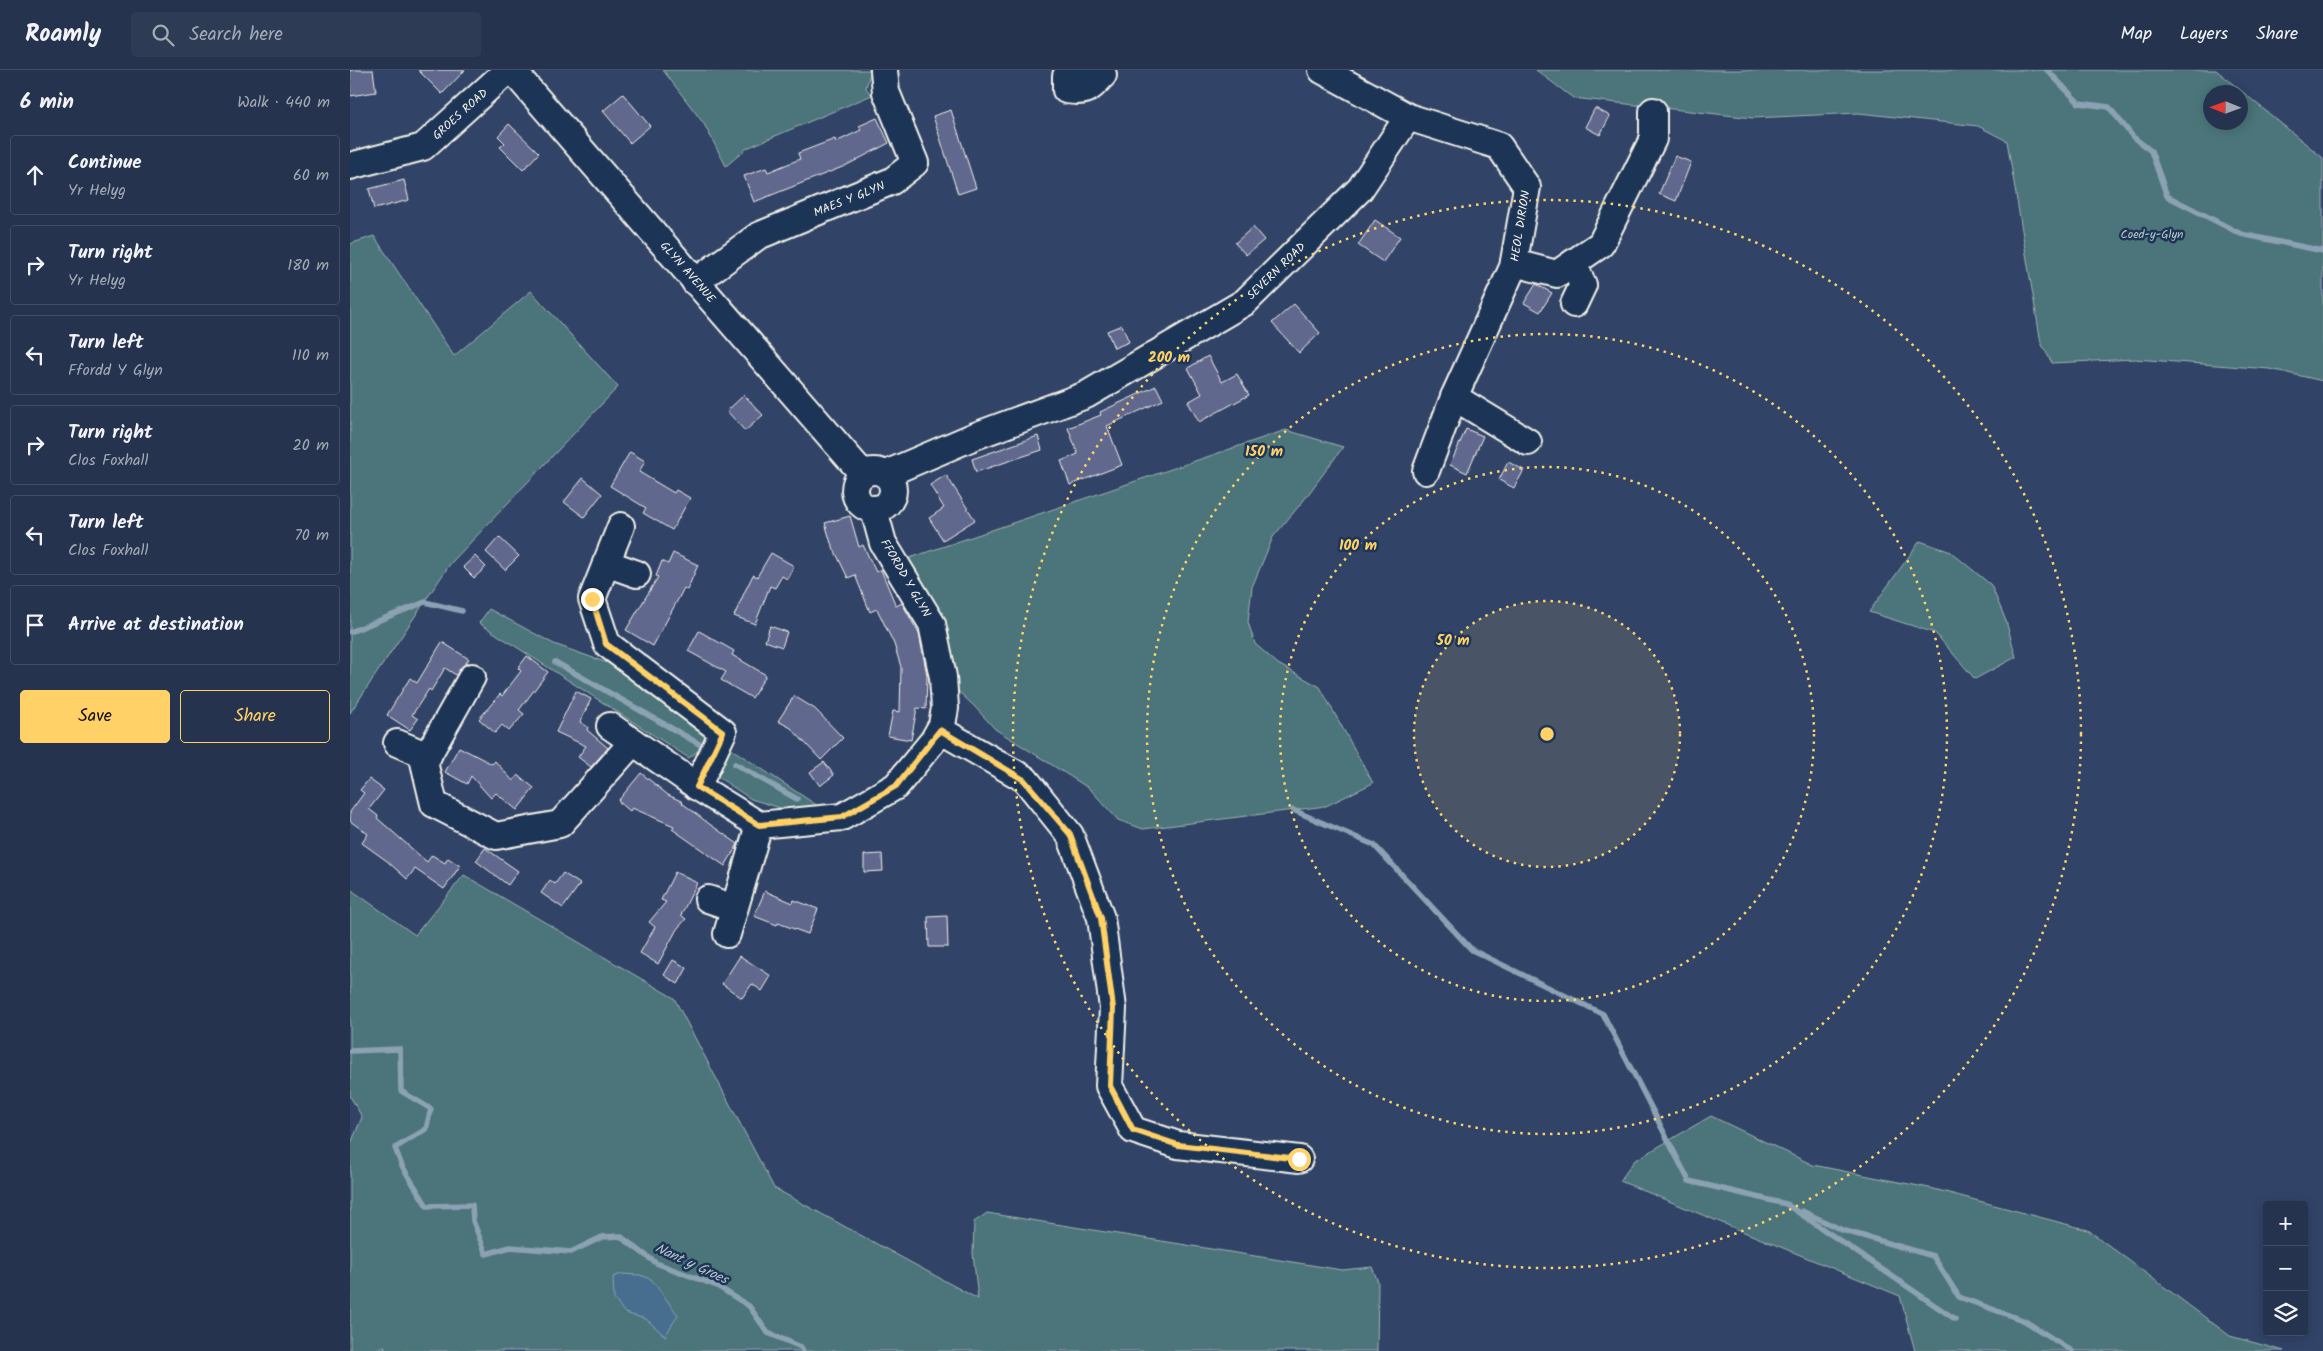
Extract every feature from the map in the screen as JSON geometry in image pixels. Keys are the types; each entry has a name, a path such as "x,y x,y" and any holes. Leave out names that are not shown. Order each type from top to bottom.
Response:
{"street":[{"name":"GROES ROAD","path":"350,166 423,147 508,70"},
{"name":"GLYN AVENUE","path":"512,70 863,474"},
{"name":"MAES Y GLYN","path":"696,282 758,236 892,181 915,163 886,92 884,70"},
{"path":"1069,70 1066,76 1066,90 1078,93 1087,91 1102,72"},
{"name":"HEOL DIRION","path":"1322,70 1408,117 1499,146 1527,187 1514,263 1454,397 1426,471"},
{"path":"1514,263 1557,274 1601,244 1640,186 1653,139 1652,112"},
{"name":"SEVERN ROAD","path":"889,477 893,471 975,436 1086,395 1245,302 1360,189 1408,117"},
{"path":"1573,263 1583,285 1574,304"},
{"path":"1454,397 1528,442"},
{"path":"874,471 889,477 894,489 891,501 880,509 874,510 863,506 856,496 856,484 863,474 874,471"},
{"name":"FFORDD Y GLYN","path":"759,825 842,817 896,786 940,730 945,708 943,677 932,624 883,543 874,510"},
{"path":"621,526 592,599 606,644 723,732 697,787"},
{"path":"606,563 637,574"},
{"path":"472,677 424,762 434,804 496,836 560,824 633,742"},
{"path":"610,726 697,787 759,825 727,934"},
{"path":"940,730 1024,780 1070,834 1101,918 1113,1008 1110,1086 1133,1130 1178,1145 1299,1159"},
{"path":"397,743 428,756"},
{"path":"708,899 734,908"}],"green space":[{"path":"663,70 871,70 866,88 872,95 747,148 726,166 704,124"},
{"name":"Coed-y-Glyn","path":"1536,70 2216,70 2234,85 2203,85 2203,130 2248,130 2248,96 2323,158 2323,381 2270,369 2135,359 2052,363 2041,343 2007,141 1978,126 1859,113 1753,118 1573,98"},
{"path":"374,236 454,356 531,291 618,387 450,564 350,713 350,244"},
{"path":"1286,430 1343,447 1304,500 1273,537 1252,587 1248,622 1255,644 1278,664 1320,687 1373,783 1326,806 1143,829 1118,820 1090,789 995,729 943,677 895,563"},
{"path":"1920,541 1951,552 1991,585 2006,621 2016,657 1975,679 1935,633 1869,612"},
{"path":"489,609 554,644 630,671 710,730 709,742 689,758 479,623"},
{"path":"730,748 821,808 787,810 751,799 718,777"},
{"path":"464,875 674,998 774,1188 978,1299 973,1253 974,1222 987,1213 1342,1270 1372,1267 1378,1282 1377,1351 387,1351 384,1349 385,1346 371,1351 350,1350 350,1146 362,1117 350,1096 350,889 415,935"},
{"path":"1711,1116 1813,1165 1934,1189 2088,1230 2230,1336 2284,1351 1915,1351 1900,1296 1620,1181 1634,1161"}],"water":[{"path":"621,1274 640,1275 651,1279 678,1315 665,1336 646,1319 625,1313 614,1299 613,1277"}],"building":[{"path":"350,70 373,70 376,92 350,96"},
{"path":"418,70 465,70 442,94"},
{"path":"623,94 650,126 630,143 603,111"},
{"path":"1595,108 1610,116 1600,135 1585,127"},
{"path":"951,110 976,188 958,194 933,116"},
{"path":"877,118 889,143 845,166 754,202 744,176 766,168 768,172 800,159 798,153 835,139 836,142 861,130 859,126"},
{"path":"509,124 539,153 523,170 500,147 505,143 498,136"},
{"path":"1675,156 1691,162 1676,201 1659,194"},
{"path":"404,180 409,200 374,209 369,189"},
{"path":"1375,220 1400,237 1383,262 1358,245"},
{"path":"1253,227 1264,240 1246,255 1235,243"},
{"path":"1536,284 1552,293 1540,312 1524,303"},
{"path":"1294,304 1320,333 1299,353 1272,323"},
{"path":"1122,325 1129,342 1114,348 1107,331"},
{"path":"1208,356 1222,382 1237,374 1249,395 1199,422 1188,402 1202,394 1188,368"},
{"path":"1156,386 1163,400 1107,426 1122,465 1070,485 1061,461 1078,454 1068,428 1101,415 1100,412"},
{"path":"744,395 763,415 745,431 727,411"},
{"path":"1466,429 1483,436 1467,473 1450,465"},
{"path":"1038,436 1042,450 976,472 972,459"},
{"path":"630,452 645,461 639,472 674,493 676,490 690,498 672,530 643,513 646,508 610,486"},
{"path":"1508,462 1524,470 1514,488 1499,480"},
{"path":"946,475 975,520 943,540 929,518 944,508 930,485"},
{"path":"583,478 602,494 584,517 564,502"},
{"path":"850,516 859,547 863,545 876,572 881,570 896,606 902,603 919,634 927,675 926,709 917,708 911,740 888,736 893,711 900,712 901,667 894,644 877,609 870,612 855,575 848,578 831,543 825,523"},
{"path":"499,537 519,556 505,570 486,552"},
{"path":"673,553 698,565 687,590 684,588 653,646 626,630 658,577 656,576 662,561 668,564"},
{"path":"771,553 794,566 787,579 782,576 775,588 770,586 755,624 734,616 753,575 757,577"},
{"path":"475,556 486,567 474,578 463,567"},
{"path":"770,626 787,632 782,647 765,641"},
{"path":"699,631 734,651 732,655 766,675 752,698 721,680 726,672 688,651"},
{"path":"442,642 469,659 456,675 445,668 431,691 429,689 412,715 418,719 410,730 387,715 410,678 417,683"},
{"path":"527,656 548,672 519,710 524,714 509,731 502,725 495,733 479,719 500,694 502,696 521,671 518,668"},
{"path":"576,691 591,699 580,722 588,727 587,730 608,748 591,767 578,757 586,746 556,732"},
{"path":"794,696 815,709 843,738 821,760 791,728 778,721"},
{"path":"459,747 492,764 495,761 513,781 518,775 534,788 517,810 496,793 491,798 471,776 467,784 445,772"},
{"path":"824,762 834,775 820,786 810,772"},
{"path":"641,773 668,795 683,802 708,823 738,844 725,866 672,829 674,826 632,808 630,811 618,801"},
{"path":"369,779 384,790 369,809 378,816 377,818 427,862 432,855 445,863 448,858 460,866 444,889 415,869 407,879 387,861 362,843 368,834 350,821 350,812 364,793 360,790"},
{"path":"485,848 518,871 508,885 476,861"},
{"path":"882,854 883,871 864,872 864,855"},
{"path":"675,872 697,883 681,915 686,919 677,929 658,964 640,953 655,927 649,922 666,902 661,900"},
{"path":"563,873 580,884 563,908 541,893 550,880 555,884"},
{"path":"765,891 793,903 794,900 818,909 808,934 754,916"},
{"path":"947,916 948,947 929,947 928,917"},
{"path":"740,956 771,976 762,991 752,984 742,998 722,984"},
{"path":"673,960 687,968 678,984 664,975"}],"waterway":[{"path":"2047,70 2079,103 2109,107 2133,137 2151,151 2167,196 2241,234 2323,251"},
{"path":"350,632 425,602 462,611"},
{"path":"555,662 701,745"},
{"path":"735,764 797,799"},
{"path":"1293,810 1374,845 1472,950 1603,1014 1689,1181 1786,1204 1955,1319"},
{"name":"Nant y Groes","path":"350,1051 400,1049 401,1091 431,1109 426,1129 395,1148 402,1166 427,1206 472,1205 473,1221 486,1254 510,1247 571,1252 602,1237 620,1236 656,1263 717,1286 749,1306 768,1333 801,1347 803,1351"},
{"path":"1802,1211 1842,1230 1933,1256 1959,1297 2025,1321 2072,1351"}],"route":[{"path":"592,599 606,644 723,732 697,787 759,825 842,817 896,786 940,730 1024,780 1070,834 1101,918 1113,1008 1110,1086 1133,1130 1178,1145 1299,1159"}]}
